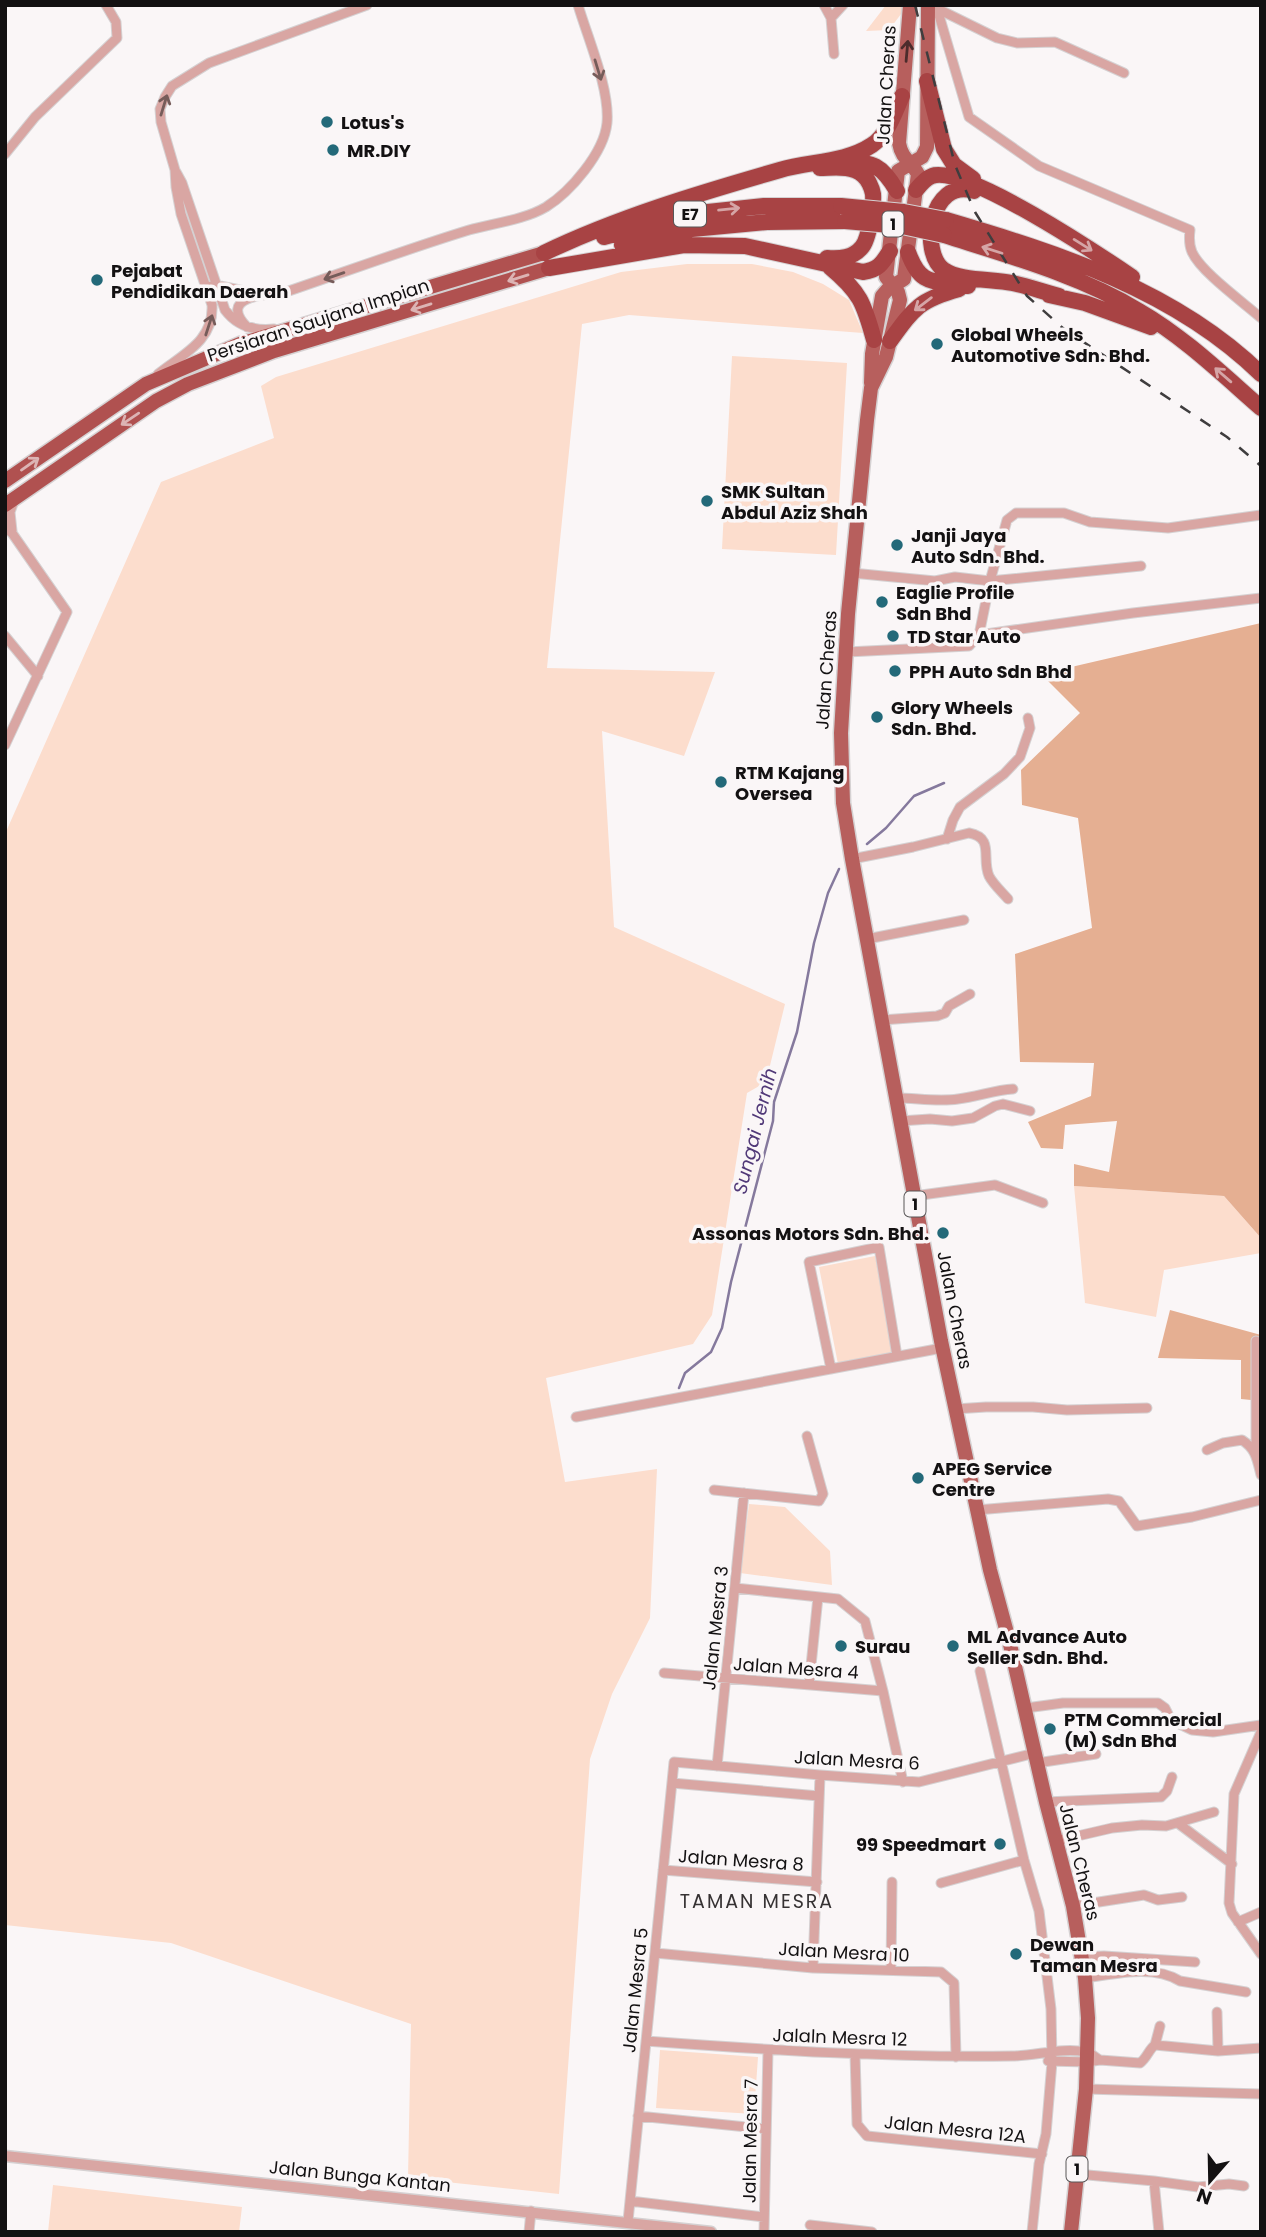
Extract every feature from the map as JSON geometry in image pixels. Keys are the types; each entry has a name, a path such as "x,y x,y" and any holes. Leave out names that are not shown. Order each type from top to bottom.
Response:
{"highway":[{"path":"927,81 944,149 954,165 989,190 1106,259 1188,317"},
{"path":"547,261 591,231 783,169 857,153 884,134 902,96"},
{"path":"827,160 866,162 880,168 897,191"},
{"path":"783,169 849,168 862,174 873,194 868,236 862,247 849,257 833,259 793,255"},
{"path":"916,190 931,176 945,174 989,190"},
{"path":"1043,220 984,193 965,188 954,189 942,199 936,210 931,232 935,260 943,270 953,275 1012,283 1059,296 1112,312 1185,342"},
{"name":"E7","path":"547,261 692,229 843,213 902,226 945,227 1041,248 1120,280 1188,317 1241,355 1261,374"},
{"name":"E7","path":"945,227 1074,279 1140,311 1185,342 1261,408"},
{"path":"547,261 684,245 745,246 863,272 881,266 890,251"},
{"path":"908,252 914,269 924,279 1059,296"},
{"name":"Persiaran Saujana Impian","path":"5,481 146,384 240,344 482,272 547,261"},
{"name":"Persiaran Saujana Impian","path":"10,502 156,401 188,384 274,351 486,287 547,261"},
{"path":"827,264 846,280 863,302 882,340 916,307 933,296 968,286"}],"main road":[{"name":"Jalan Cheras","path":"894,287 904,279 918,174 902,155 899,143 910,5"},
{"name":"Jalan Cheras","path":"934,6 927,81 927,147 922,157 898,171 886,277 898,292 900,300 882,340 886,357 872,388 867,419 852,573 841,733 841,773 852,859 942,1348 990,1570 1026,1708 1046,1802 1073,1906 1082,1957 1091,2058 1071,2232"}],"street":[{"path":"5,153 35,117 117,38 116,22 106,5"},
{"path":"298,326 266,330 247,327 230,317 225,310 211,286 181,214 175,170 161,122 160,109 172,86 209,63 367,5"},
{"path":"247,327 240,316 240,303 248,297 283,293 469,230 522,216 544,208 562,195 587,167 607,127 608,101 578,5"},
{"path":"824,5 831,18 834,54"},
{"path":"831,18 844,5"},
{"path":"934,6 997,37 1017,43 1055,42 1124,73"},
{"path":"934,6 969,117 1039,166 1190,230 1189,244 1193,254 1207,271 1261,318"},
{"path":"211,286 260,294"},
{"path":"146,384 211,327 211,286"},
{"path":"5,745 66,612 8,532 10,502"},
{"path":"847,652 969,646 979,635 1007,520 1016,513 1064,513 1090,522 1168,528 1261,515"},
{"path":"852,573 935,581 955,577 990,581 1141,566"},
{"path":"979,635 1261,598"},
{"path":"5,636 38,676"},
{"path":"947,839 960,807 1004,774 1020,757 1030,728 1027,718"},
{"path":"852,859 969,833 982,838 989,875 1008,899"},
{"path":"867,939 964,920"},
{"path":"882,1020 937,1016 970,994"},
{"path":"896,1098 955,1100 1013,1089"},
{"path":"900,1121 952,1121 974,1118 1003,1104 1030,1111"},
{"path":"914,1196 995,1185 1043,1203"},
{"path":"831,1369 809,1262 879,1247 897,1356"},
{"path":"1256,1340 1259,1440 1256,1454"},
{"path":"576,1417 942,1348"},
{"path":"955,1409 1147,1408"},
{"path":"714,1490 819,1501 823,1494 807,1436"},
{"path":"1207,1450 1223,1443 1242,1440 1256,1454 1261,1475"},
{"name":"Jalan Mesra 3","path":"717,1766 744,1493"},
{"path":"977,1510 1108,1499 1119,1502 1137,1525 1192,1517 1261,1500"},
{"path":"735,1588 838,1599 865,1621 903,1782"},
{"path":"809,1685 818,1597"},
{"path":"980,1671 1024,1860 1039,1911 1051,2009 1046,2134 1032,2232"},
{"name":"Jalan Mesra 4","path":"664,1673 883,1690"},
{"path":"1026,1708 1063,1703 1158,1703 1166,1708 1171,1720 1192,1730 1213,1732 1261,1725"},
{"path":"1260,1953 1232,1913 1229,1903 1234,1794 1261,1732"},
{"name":"Jalan Mesra 6","path":"674,1762 919,1782 1002,1762 1096,1754"},
{"name":"Jalan Mesra 5","path":"628,2221 674,1762"},
{"path":"813,1968 820,1775"},
{"path":"1046,1802 1161,1797 1167,1791 1172,1777"},
{"path":"672,1783 819,1797"},
{"path":"1056,1841 1112,1828 1179,1824 1214,1812"},
{"path":"1179,1824 1231,1864"},
{"path":"941,1883 1024,1860"},
{"name":"Jalan Mesra 8","path":"663,1870 817,1882"},
{"path":"891,1970 892,1882"},
{"path":"1073,1906 1144,1895 1158,1900 1182,1897"},
{"path":"1238,1922 1261,1912"},
{"name":"Jalan Mesra 10","path":"655,1953 813,1968 941,1972 954,1983 956,2057"},
{"path":"1082,1957 1195,1962"},
{"path":"1085,1978 1151,1972 1190,1983 1246,1992"},
{"path":"1217,2012 1218,2051"},
{"path":"1160,2026 1155,2045 1218,2051 1261,2049"},
{"name":"Jalaln Mesra 12","path":"646,2041 768,2050 956,2057 1091,2058 1140,2063 1155,2045"},
{"name":"Jalan Mesra 7","path":"764,2232 768,2050"},
{"name":"Jalan Mesra 12A","path":"855,2053 857,2124 867,2136 1042,2154"},
{"path":"1086,2089 1261,2094"},
{"path":"638,2116 766,2129"},
{"name":"Jalan Bunga Kantan","path":"5,2156 711,2232"},
{"path":"1077,2174 1198,2187 1229,2184 1244,2186"},
{"path":"1154,2181 1159,2232"},
{"path":"630,2201 764,2217"},
{"path":"529,2232 531,2211"},
{"path":"810,2225 872,2232"}],"shaded area":[{"path":"886,5 903,5 901,14 889,30 866,31"},
{"path":"687,264 752,264 793,272 823,284 849,300 863,333 629,315 582,324 547,668 715,672 684,756 602,731 614,927 785,1004 766,1082 747,1093 712,1315 693,1344 546,1378 565,1482 657,1469 650,1618 612,1694 590,1759 559,2194 408,2178 411,2024 171,1943 5,1925 5,834 161,482 274,438 261,386 276,377 621,272"},
{"path":"732,356 847,363 836,555 722,549"},
{"path":"1261,623 1261,1238 1224,1196 1074,1186 1074,1164 1109,1172 1117,1121 1065,1125 1063,1149 1041,1148 1028,1122 1091,1096 1094,1063 1020,1062 1015,954 1092,928 1078,818 1022,805 1021,770 1080,713 1041,674"},
{"path":"1074,1186 1224,1196 1261,1238 1261,1253 1164,1270 1156,1317 1085,1303"},
{"path":"875,1256 894,1353 838,1364 819,1267"},
{"path":"1170,1310 1261,1335 1261,1401 1241,1399 1241,1360 1158,1358"},
{"path":"749,1504 785,1507 830,1551 832,1585 740,1573"},
{"path":"660,2050 758,2057 754,2114 656,2108"},
{"path":"53,2185 242,2207 239,2232 48,2232"}],"waterway":[{"name":"Sungai Jernih","path":"867,844 886,828 914,796 944,783"},
{"name":"Sungai Jernih","path":"679,1388 685,1373 711,1352 722,1328 731,1282 773,1121 774,1102 797,1032 814,943 828,893 839,869"}],"railway":[{"path":"915,5 955,165 975,212 1027,296 1064,329 1227,437 1261,466"}],"place":[{"name":"Lotus's","path":"327,122"},
{"name":"MR.DIY","path":"333,150"},
{"name":"Pejabat Pendidikan Daerah","path":"97,280"},
{"name":"Global Wheels Automotive Sdn. Bhd.","path":"937,344"},
{"name":"SMK Sultan Abdul Aziz Shah","path":"707,501"},
{"name":"Janji Jaya Auto Sdn. Bhd.","path":"897,545"},
{"name":"Eaglie Profile Sdn Bhd","path":"882,602"},
{"name":"TD Star Auto","path":"893,636"},
{"name":"PPH Auto Sdn Bhd","path":"895,671"},
{"name":"Glory Wheels Sdn. Bhd.","path":"877,717"},
{"name":"RTM Kajang Oversea","path":"721,782"},
{"name":"Assonas Motors Sdn. Bhd.","path":"943,1233"},
{"name":"APEG Service Centre","path":"918,1478"},
{"name":"Surau","path":"841,1646"},
{"name":"ML Advance Auto Seller Sdn. Bhd.","path":"953,1646"},
{"name":"PTM Commercial (M) Sdn Bhd","path":"1050,1729"},
{"name":"99 Speedmart","path":"1000,1844"},
{"name":"Dewan Taman Mesra","path":"1016,1954"}],"district":[{"name":"TAMAN MESRA","path":"757,1901"}]}
